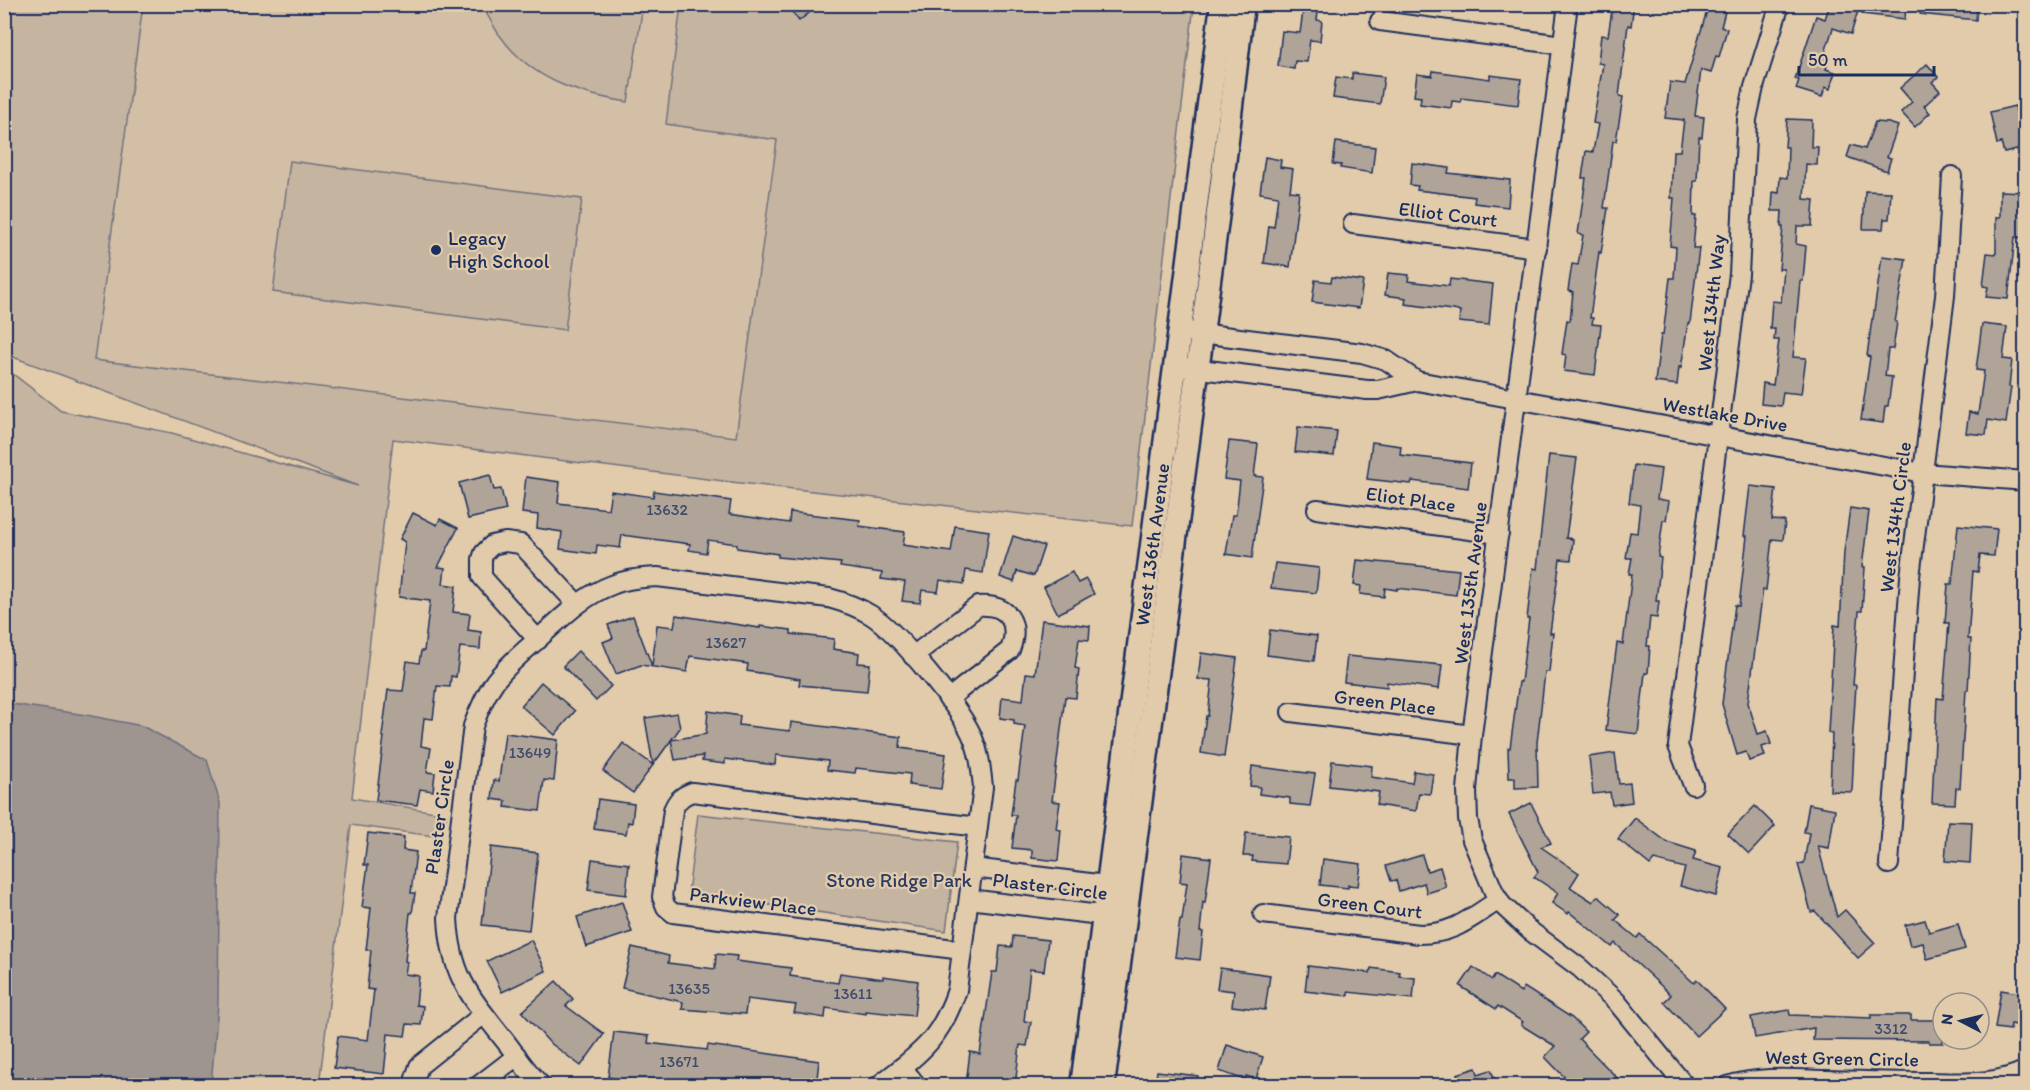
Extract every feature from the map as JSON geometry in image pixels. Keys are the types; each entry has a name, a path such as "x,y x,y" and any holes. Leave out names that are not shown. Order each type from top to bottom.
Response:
{"main road":[{"name":"West 136th Avenue","path":"1191,332 1222,4"},
{"name":"West 136th Avenue","path":"1082,1086 1115,917 1186,367 1243,4"},
{"name":"West 136th Avenue","path":"1103,1086 1115,917"}],"street":[{"name":"West 135th Avenue","path":"1569,4 1472,735 1467,790 1468,819 1472,840 1499,900 1529,930 1580,968 1616,1001 1685,1086"},
{"name":"West 134th Way","path":"1693,785 1678,746 1739,274 1748,119 1754,87 1780,4"},
{"path":"1380,21 1563,45"},
{"name":"West 134th Circle","path":"1889,864 1910,577 1945,296 1952,176"},
{"name":"Elliot Court","path":"1353,224 1537,248"},
{"name":"Westlake Drive","path":"1191,332 1377,356 1417,381"},
{"name":"Westlake Drive","path":"1186,367 1367,390 1378,390 1417,381 1923,473 2025,481"},
{"name":"Eliot Place","path":"1317,509 1499,534"},
{"path":"538,640 482,577 484,553 492,545 504,542 521,544 577,604"},
{"name":"Plaster Circle","path":"542,1086 463,984 449,941 448,918 473,726 484,698 495,680 577,604 613,584 657,577 829,598 852,604 873,615 891,630 962,717 973,737 980,762 983,788 957,990 938,1033 921,1052 878,1086"},
{"path":"913,656 978,606 997,608 1008,614 1014,630 1014,640 1010,650 948,699"},
{"name":"Green Place","path":"1291,712 1472,735"},
{"name":"Parkview Place","path":"962,950 673,913 666,907 662,897 673,810 683,795 692,792 978,827"},
{"name":"Plaster Circle","path":"973,868 1119,887"},
{"name":"Plaster Circle","path":"969,899 1115,917"},
{"name":"Green Court","path":"1263,914 1434,934 1453,929 1499,900"},
{"path":"416,1086 418,1066 484,1014"},
{"path":"478,1086 517,1056"},
{"path":"902,1067 916,1086"},
{"name":"West Green Circle","path":"1728,1086 1752,1080 1780,1078 1942,1083 1993,1082 2007,1079 2025,1070"}],"shaded area":[{"name":"Legacy High School","path":"143,5 681,5 667,124 777,140 737,437 94,360"},
{"path":"5,703 142,726 207,760 220,803 218,1004 211,1085 5,1085"}],"green space":[{"path":"5,5 143,5 94,360 736,437 777,140 666,124 681,5 1194,5 1132,526 731,482 393,439 352,798 447,814 441,837 351,825 319,1085 5,1085 4,367 61,411 172,433 358,486 5,354"},
{"path":"482,5 643,5 628,102 572,89 539,73 511,49 498,33"},
{"path":"290,161 582,199 565,330 273,292"},
{"name":"Stone Ridge Park","path":"698,814 957,842 946,931 688,893"}],"building":[{"path":"786,4 820,4 799,21"},
{"path":"1304,4 1319,4 1317,20 1322,21 1320,41 1310,40 1307,62 1295,61 1294,69 1278,66 1282,31 1300,33"},
{"path":"1613,4 1634,4 1631,26 1628,25 1619,96 1623,97 1616,141 1613,141 1604,208 1608,208 1590,318 1593,318 1592,324 1601,325 1595,375 1564,371 1566,355 1562,354 1567,320 1570,321 1573,292 1568,291 1572,264 1578,265 1583,235 1578,234 1586,178 1582,178 1586,151 1593,152 1598,124 1593,123 1603,64 1598,63 1601,35 1608,36"},
{"path":"1709,4 1727,4 1721,27 1727,29 1719,57 1716,56 1711,73 1701,70 1695,116 1704,117 1702,137 1699,137 1697,181 1694,181 1693,216 1696,216 1693,248 1699,248 1690,323 1688,323 1677,385 1655,382 1670,278 1674,278 1676,247 1670,246 1674,198 1671,198 1673,151 1680,151 1684,120 1665,118 1670,82 1685,84"},
{"path":"1830,4 1860,4 1851,34 1833,28 1824,56 1829,58 1826,69 1835,72 1830,89 1825,87 1822,97 1796,89 1799,80 1795,79 1816,16 1825,19"},
{"path":"1863,4 1906,4 1905,19 1862,14"},
{"path":"1921,4 1977,4 1976,20 1920,14"},
{"path":"1927,64 1938,77 1932,82 1940,91 1924,106 1930,113 1915,127 1901,112 1912,102 1900,88"},
{"path":"1433,71 1490,79 1490,75 1521,79 1518,105 1461,98 1461,102 1452,101 1451,108 1420,104 1421,97 1414,96 1417,74 1432,76"},
{"path":"1352,73 1384,77 1380,104 1333,98 1336,77 1352,79"},
{"path":"2015,106 2025,148 2004,153 2001,143 1997,144 1990,112"},
{"path":"1787,119 1812,120 1811,147 1818,147 1817,165 1806,164 1804,199 1814,200 1812,226 1797,226 1796,244 1806,246 1803,281 1800,281 1793,357 1806,358 1801,394 1783,392 1781,406 1761,404 1763,383 1773,385 1779,340 1774,340 1775,329 1770,329 1772,301 1781,302 1784,269 1779,269 1783,227 1781,227 1782,211 1772,211 1773,192 1779,193 1780,177 1787,178 1788,147 1785,147"},
{"path":"1875,122 1898,126 1887,157 1891,158 1887,171 1847,157 1851,145 1865,149"},
{"path":"1336,142 1375,147 1372,173 1340,168 1341,165 1333,164"},
{"path":"1265,157 1281,160 1280,167 1293,169 1290,191 1299,192 1290,267 1264,263 1269,226 1274,227 1278,196 1260,193"},
{"path":"1412,163 1449,168 1448,173 1510,180 1508,207 1474,203 1475,197 1417,190 1418,186 1410,185"},
{"path":"1865,191 1891,192 1889,219 1884,219 1883,229 1863,229"},
{"path":"2000,191 2025,192 2025,238 2015,237 2008,299 1986,297 1988,287 1983,286 1987,253 1996,254 1996,217 2000,217"},
{"path":"1882,256 1906,259 1895,322 1897,322 1893,349 1888,349 1885,376 1892,377 1883,423 1861,420 1870,357 1867,356"},
{"path":"1388,273 1409,275 1408,281 1449,286 1450,279 1493,284 1489,325 1459,322 1460,311 1405,304 1406,298 1385,295"},
{"path":"1332,277 1363,281 1359,308 1312,302 1315,280 1331,282"},
{"path":"1982,324 2007,327 2003,359 2012,360 2006,423 1988,420 1986,435 1966,433 1969,412 1978,414 1984,371 1976,370"},
{"path":"1298,427 1337,431 1334,456 1295,452"},
{"path":"1229,441 1258,444 1254,476 1263,477 1252,558 1226,554 1232,515 1236,515 1240,481 1224,479"},
{"path":"1372,442 1401,446 1400,455 1471,463 1468,488 1412,481 1411,484 1367,479"},
{"path":"1549,455 1577,458 1566,538 1573,539 1571,560 1560,559 1550,633 1553,633 1549,672 1545,672 1537,743 1538,787 1515,788 1515,778 1509,778 1508,748 1510,748 1519,682 1521,682 1533,568 1537,569"},
{"path":"1634,465 1661,469 1657,499 1669,501 1666,520 1663,520 1658,557 1661,558 1656,601 1659,601 1657,618 1650,617 1647,646 1650,646 1648,673 1645,673 1638,734 1606,730 1617,643 1623,644 1632,574 1629,574 1632,558 1626,558 1630,532 1637,533 1640,505 1629,503"},
{"path":"490,475 494,490 501,489 506,510 468,519 459,483"},
{"path":"526,477 560,482 558,503 608,509 611,491 653,497 654,491 697,496 731,501 729,514 789,523 790,512 860,520 859,526 905,532 903,545 951,552 955,526 989,531 983,573 966,570 964,584 940,580 938,592 922,590 920,603 902,601 905,582 881,579 882,573 840,567 841,563 778,557 778,554 737,548 737,544 708,540 706,553 689,550 690,544 622,535 620,548 597,545 596,554 560,549 562,532 537,528 538,515 522,513"},
{"path":"1750,486 1776,489 1772,520 1785,521 1783,540 1772,539 1748,703 1758,734 1767,731 1771,744 1762,747 1765,756 1749,761 1746,752 1737,755 1722,704 1735,605 1739,606"},
{"path":"1850,508 1869,511 1862,567 1865,567 1862,611 1859,611 1853,685 1856,685 1852,792 1830,791 1832,734 1828,733 1834,625 1840,626 1844,552"},
{"path":"413,513 437,525 440,519 458,528 438,567 445,568 443,584 456,586 453,612 470,614 468,630 481,632 480,649 460,647 456,677 451,676 450,687 437,686 433,719 424,718 421,746 431,748 427,772 435,773 433,791 420,789 417,805 376,800 388,690 403,691 407,661 419,663 421,651 424,651 430,601 399,597 405,542 400,539"},
{"path":"1958,525 1997,529 1994,556 1980,555 1978,572 1973,571 1968,639 1971,639 1968,690 1966,690 1960,788 1956,788 1955,804 1932,803 1937,698 1943,699 1949,623 1945,623 1948,584 1952,584"},
{"path":"1013,536 1044,546 1034,576 1017,571 1014,582 1000,577"},
{"path":"1357,560 1459,570 1456,595 1397,588 1397,590 1385,588 1384,597 1360,594 1361,586 1354,585"},
{"path":"1275,563 1319,568 1316,593 1271,588"},
{"path":"1072,572 1078,583 1086,579 1094,594 1058,614 1044,587"},
{"path":"676,615 760,628 760,626 791,630 791,634 834,639 833,649 859,653 858,663 870,664 867,691 799,685 800,679 747,671 748,664 690,656 687,672 641,665 616,674 603,642 613,638 608,625 633,616 652,666 657,625 674,627"},
{"path":"1042,620 1090,626 1089,640 1079,639 1075,668 1079,669 1076,698 1065,697 1052,801 1060,802 1056,829 1061,830 1058,861 1032,858 1032,850 1012,848 1016,815 1011,815 1025,726 1014,724 1014,720 1000,718 1002,697 1023,700 1026,673 1035,674"},
{"path":"1270,630 1317,636 1314,661 1267,655"},
{"path":"578,651 611,686 596,701 563,666"},
{"path":"1201,653 1237,658 1224,757 1201,753 1212,680 1198,679"},
{"path":"1347,656 1442,665 1439,689 1387,682 1387,687 1344,682"},
{"path":"541,682 575,711 555,735 521,706"},
{"path":"708,711 740,716 739,725 790,731 791,722 901,737 900,748 946,754 941,789 909,785 910,774 856,768 855,773 827,770 828,761 776,755 775,765 725,759 725,764 702,761 703,756 675,760 671,740 706,734"},
{"path":"677,713 680,728 653,765 645,718"},
{"path":"505,733 558,740 554,781 544,780 540,811 505,807 506,801 492,799 494,780 499,781"},
{"path":"623,743 653,765 633,793 603,771"},
{"path":"1615,753 1619,784 1630,783 1632,802 1612,805 1610,792 1593,794 1589,757"},
{"path":"1332,761 1372,766 1371,777 1412,783 1414,771 1433,774 1430,794 1419,793 1416,811 1377,805 1379,792 1329,786"},
{"path":"1252,766 1315,774 1310,806 1290,804 1290,798 1259,794 1260,787 1250,786"},
{"path":"598,799 634,804 632,823 628,822 626,834 594,829"},
{"path":"1531,803 1551,843 1541,847 1579,873 1570,887 1593,902 1598,896 1620,915 1615,920 1637,938 1640,934 1694,983 1697,980 1725,1009 1696,1036 1664,1002 1671,995 1615,943 1612,947 1569,912 1568,914 1552,903 1558,893 1534,877 1538,872 1509,814"},
{"path":"1809,804 1835,809 1829,848 1818,846 1837,917 1845,910 1875,943 1858,958 1815,911 1811,912 1798,864 1804,863 1809,833 1804,832"},
{"path":"1755,806 1775,826 1749,854 1728,834"},
{"path":"1635,818 1667,842 1696,851 1693,860 1723,868 1716,896 1680,886 1685,868 1654,860 1650,865 1618,839"},
{"path":"1948,821 1972,822 1970,863 1945,861"},
{"path":"368,833 404,837 403,850 416,852 411,893 415,893 412,913 410,913 405,974 419,976 416,1005 423,1006 421,1025 407,1024 405,1036 388,1034 384,1074 334,1068 338,1036 368,1040 374,990 367,989 371,950 366,950 371,908 362,907 368,865 364,865"},
{"path":"1246,833 1289,837 1286,864 1252,861 1253,856 1243,856"},
{"path":"491,847 538,853 529,930 482,925"},
{"path":"1183,854 1211,858 1205,903 1203,902 1200,960 1175,957 1187,883 1180,882"},
{"path":"1422,855 1427,871 1440,867 1446,887 1427,893 1424,883 1399,891 1396,880 1391,881 1386,866"},
{"path":"592,859 629,864 626,895 588,890"},
{"path":"1323,859 1361,864 1358,886 1348,885 1348,888 1320,885"},
{"path":"622,902 632,932 586,947 577,917"},
{"path":"1925,920 1929,932 1958,924 1965,949 1927,959 1923,943 1910,946 1905,925"},
{"path":"1013,936 1048,940 1044,971 1030,969 1024,1021 1031,1022 1027,1046 1020,1045 1015,1086 966,1084 970,1052 980,1054 992,972 997,972 1000,946 1012,947"},
{"path":"531,940 546,971 502,992 487,961"},
{"path":"632,947 669,956 668,963 715,969 716,954 737,956 736,961 791,968 790,976 838,983 840,973 918,981 914,1016 866,1011 866,1014 826,1008 825,1018 794,1013 796,1005 747,999 745,1014 682,1009 683,1002 622,988"},
{"path":"1308,966 1370,973 1371,968 1400,972 1399,976 1415,978 1413,999 1348,992 1348,996 1305,991"},
{"path":"1473,967 1492,980 1495,975 1521,992 1524,987 1572,1018 1586,1032 1579,1039 1625,1086 1573,1086 1545,1057 1555,1046 1521,1025 1523,1022 1498,1006 1496,1009 1460,986"},
{"path":"1220,968 1270,975 1265,1010 1232,1006 1234,991 1217,989"},
{"path":"556,981 573,999 566,1006 604,1034 581,1066 549,1042 522,1012"},
{"path":"2001,990 2025,994 2021,1026 2011,1024 2010,1030 1995,1028"},
{"path":"1789,1010 1790,1015 1871,1018 1871,1015 1911,1015 1911,1020 1931,1020 1931,1043 1929,1041 1813,1040 1814,1028 1755,1038 1751,1017"},
{"path":"614,1032 649,1036 648,1043 707,1050 708,1045 819,1061 816,1086 709,1086 652,1079 651,1086 619,1086 619,1079 608,1077"},
{"path":"1227,1045 1263,1057 1256,1079 1246,1076 1245,1080 1219,1071"},
{"path":"1476,1068 1478,1074 1491,1070 1497,1086 1452,1086 1452,1083 1459,1081 1457,1074"},
{"path":"1157,1071 1198,1076 1198,1086 1155,1086"}],"place":[{"name":"Legacy High School","path":"436,250"}]}
